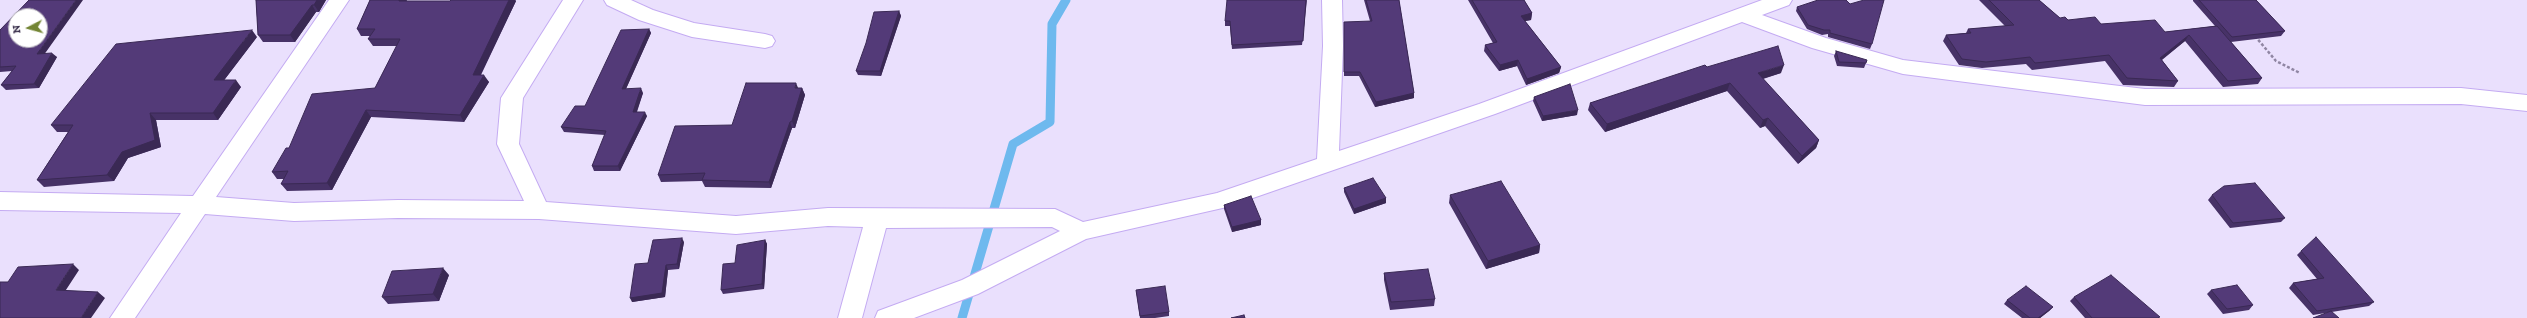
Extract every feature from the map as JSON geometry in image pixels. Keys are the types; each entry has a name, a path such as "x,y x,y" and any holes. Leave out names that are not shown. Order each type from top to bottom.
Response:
{"street":[{"path":"122,318 201,205 339,0"},
{"path":"539,210 508,144 512,98 573,0"},
{"path":"614,0 646,15 692,30 765,41"},
{"path":"1328,164 1333,46 1332,0"},
{"path":"887,318 970,287 1081,231 1220,201 1328,164 1782,0"},
{"path":"1743,15 1819,43 1903,66 2145,97 2461,96 2527,103"},
{"path":"0,201 201,205 294,212 539,210 736,224 828,217 877,219 1056,218 1081,231"},
{"path":"850,318 877,219"}],"path":[{"path":"2251,32 2276,61 2304,75"}],"building":[{"path":"29,0 76,0 48,39 48,8 21,8"},
{"path":"256,0 317,0 290,35 258,35"},
{"path":"370,0 509,0 473,75 484,75 460,115 366,110 327,183 281,184 288,171 272,172 286,148 289,148 312,94 375,88 400,39 368,39 375,29 357,29"},
{"path":"1227,0 1306,0 1303,41 1232,45 1230,21 1225,21"},
{"path":"1366,0 1399,0 1414,93 1376,102 1360,72 1344,72 1344,22 1372,21"},
{"path":"1472,0 1524,0 1532,13 1521,16 1561,67 1527,79 1518,60 1500,65 1485,45 1497,42"},
{"path":"1818,0 1846,0 1850,4 1864,0 1884,0 1872,44 1830,33 1830,30 1824,30 1808,25 1797,7"},
{"path":"1989,0 2039,0 2060,18 2065,17 2068,20 2095,17 2101,24 2155,20 2165,32 2217,26 2262,78 2228,81 2189,35 2160,58 2178,81 2127,78 2109,55 2035,63 2030,57 1986,62 1962,59 1946,35 1971,33 1968,29 2014,25"},
{"path":"2199,0 2256,0 2285,31 2232,37"},
{"path":"899,11 880,71 856,71 866,43 874,12"},
{"path":"8,22 8,48 41,48 37,54 52,53 34,84 1,85 16,66 0,67 0,30"},
{"path":"649,29 622,89 641,88 633,112 645,112 618,166 592,166 606,131 561,127 575,106 585,106 621,30"},
{"path":"252,30 214,80 236,80 213,113 150,113 155,140 122,152 107,175 37,180 73,125 51,125 116,44"},
{"path":"1778,46 1784,65 1758,73 1819,140 1802,156 1768,118 1763,120 1730,83 1607,124 1590,103 1705,65 1707,67"},
{"path":"1836,51 1867,60 1866,63 1839,62"},
{"path":"746,83 796,83 795,88 802,88 792,121 790,122 769,182 702,180 705,173 658,175 675,126 732,125"},
{"path":"1570,84 1578,110 1543,116 1534,97"},
{"path":"1373,178 1386,198 1354,209 1344,188"},
{"path":"1501,181 1540,245 1488,261 1450,195"},
{"path":"2255,183 2285,218 2233,223 2212,195 2224,186"},
{"path":"1251,196 1261,220 1232,227 1224,205"},
{"path":"2316,237 2374,302 2317,311 2293,283 2324,278 2301,251"},
{"path":"682,238 677,264 666,265 662,293 630,298 635,264 648,263 653,240"},
{"path":"765,240 762,284 721,290 723,264 735,263 737,245"},
{"path":"73,264 56,290 98,292 81,318 0,318 0,282 8,282 18,267"},
{"path":"443,268 433,294 382,297 392,271"},
{"path":"1428,269 1435,299 1391,302 1384,273"},
{"path":"2111,275 2160,317 2092,318 2074,297"},
{"path":"2237,285 2253,305 2227,309 2211,290"},
{"path":"1165,286 1169,312 1140,316 1136,290"},
{"path":"2026,286 2053,307 2038,318 2030,318 2007,300"},
{"path":"2331,311 2339,318 2313,318"},
{"path":"1244,315 1245,318 1231,318"}],"waterway":[{"path":"962,318 1013,144 1050,122 1052,24 1066,0"}]}
